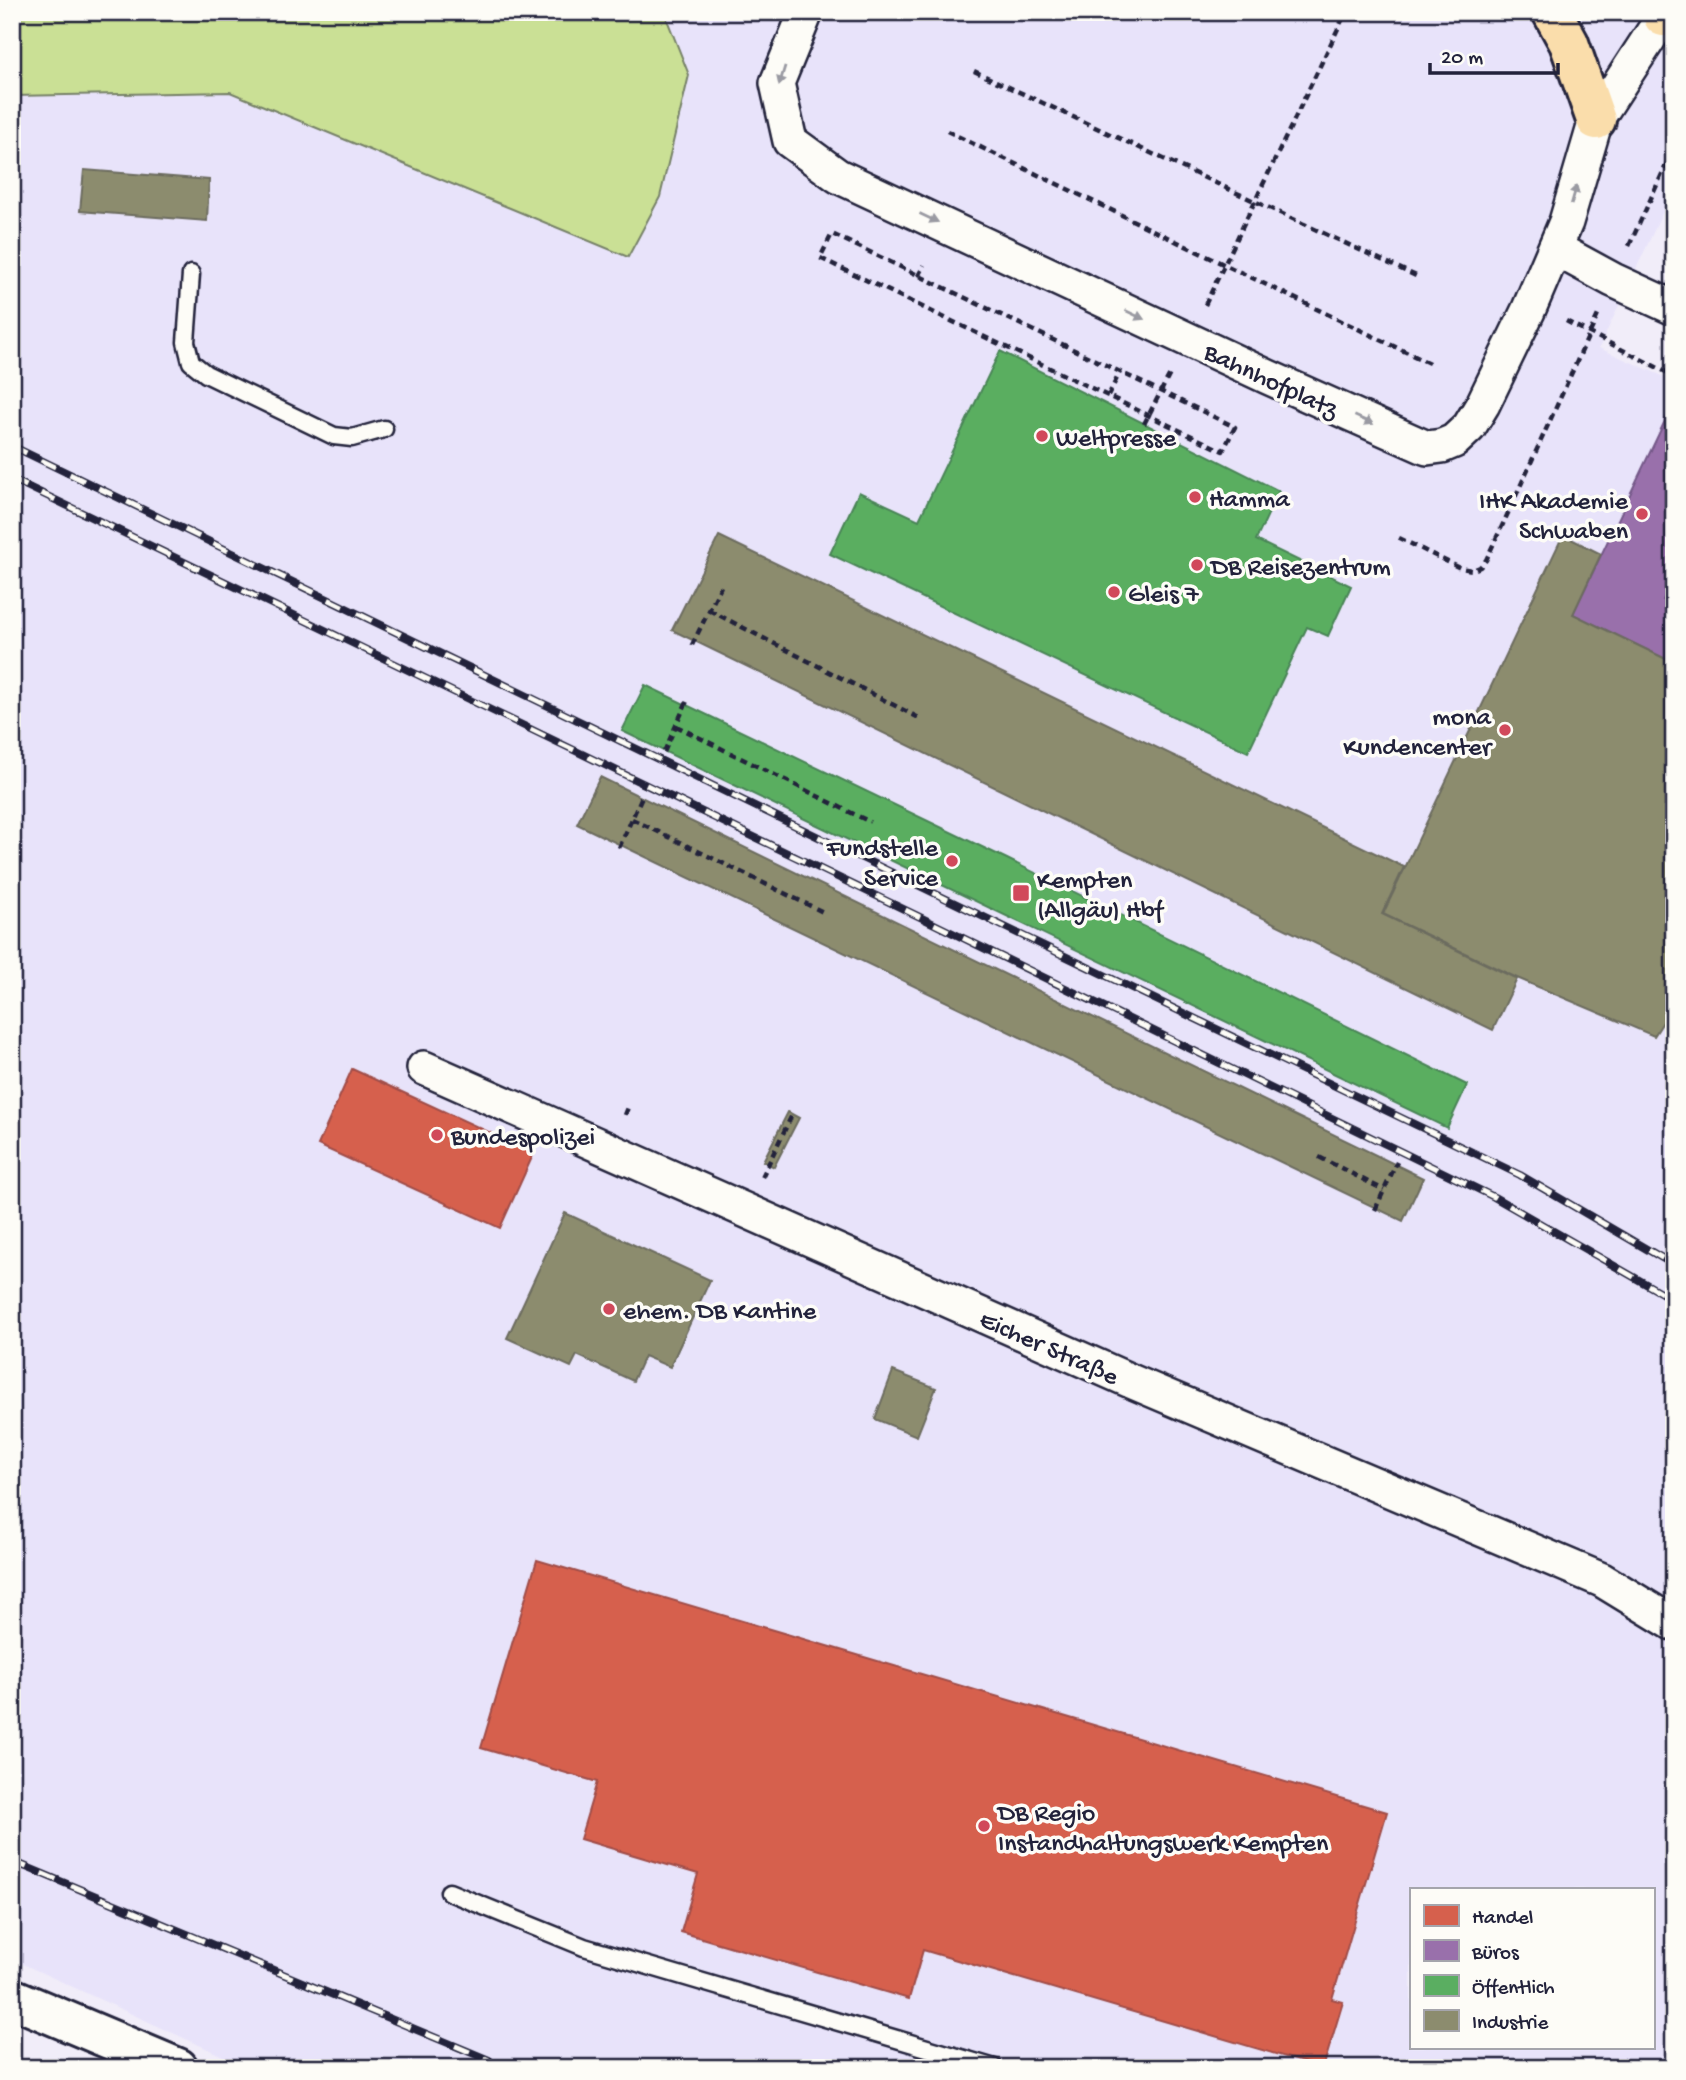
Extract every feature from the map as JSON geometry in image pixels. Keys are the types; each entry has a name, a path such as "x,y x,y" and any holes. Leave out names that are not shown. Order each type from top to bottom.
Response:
{"main road":[{"path":"1552,12 1569,43 1596,120"}],"street":[{"name":"Bahnhofplatz","path":"806,12 777,83 790,141 838,176 1426,448 1454,442 1469,427 1483,404 1556,249 1596,120 1665,15"},
{"path":"1556,249 1613,280 1674,308"},
{"name":"Eicher Straße","path":"424,1068 1133,1382 1602,1580 1674,1624"},
{"path":"12,1998 178,2068"}],"lane":[{"path":"191,274 186,342 191,362 206,374 334,436 352,438 384,429"},
{"path":"449,1892 584,1947 995,2068"}],"path":[{"path":"1188,340 1346,12"},
{"path":"974,71 1416,276"},
{"path":"947,131 1433,365"},
{"path":"1613,280 1674,148"},
{"path":"832,234 1119,372 1235,427 1223,451 820,258 832,234"},
{"path":"918,276 924,265"},
{"path":"1531,303 1674,376"},
{"path":"1399,538 1460,568 1473,570 1480,567 1503,524 1590,334"},
{"path":"1108,396 1119,372"},
{"path":"1144,424 1157,397"},
{"path":"692,645 722,586"},
{"path":"709,610 921,719"},
{"path":"664,752 688,699"},
{"path":"676,726 870,822"},
{"path":"619,848 643,794"},
{"path":"632,819 825,913"},
{"path":"768,1165 792,1115"},
{"path":"1319,1157 1384,1190"},
{"path":"1375,1210 1397,1162"}],"shaded area":[{"path":"664,12 1674,12 1674,188 1599,348 1674,381 1674,2068 249,2068 12,1959 12,96 229,92 628,257 689,75"}],"green space":[{"path":"12,12 664,12 689,75 660,197 628,257 230,92 12,96"}],"building: Handel":[{"path":"352,1069 534,1153 500,1228 318,1145"},
{"name":"DB Regio Instandhaltungswerk Kempten","path":"537,1560 1387,1812 1332,1999 1343,2002 1323,2068 923,1950 909,1999 681,1932 698,1874 580,1839 597,1782 481,1748"}],"building: Büros":[{"path":"1674,402 1674,578 1663,600 1674,605 1674,663 1573,614"},
{"name":"Fundstelle Service","path":"927,838 984,866 977,883 919,856"}],"building: Öffentlich":[{"path":"1000,351 1279,491 1256,540 1351,586 1328,636 1307,627 1248,752 830,554 859,492 919,520"},
{"path":"645,685 1467,1085 1447,1128 622,731"}],"building: Industrie":[{"path":"84,170 209,180 207,221 80,211"},
{"path":"1563,535 1601,554 1573,614 1674,663 1674,1005 1654,1036 1517,978 1383,914"},
{"path":"719,536 1404,867 1382,914 1517,979 1493,1030 672,630"},
{"path":"600,777 1423,1178 1403,1221 577,824"},
{"path":"788,1112 799,1118 774,1167 763,1161"},
{"name":"ehem. DB Kantine","path":"565,1213 710,1280 670,1367 644,1356 633,1381 577,1355 571,1367 507,1338"},
{"path":"893,1371 936,1388 917,1436 875,1419"}],"railway":[{"path":"12,446 1520,1175 1674,1265"},
{"path":"12,479 1494,1197 1674,1300"},
{"path":"12,1861 489,2060"}],"place":[{"name":"Weltpresse","path":"1042,436"},
{"name":"Hamma","path":"1195,497"},
{"name":"IHK Akademie Schwaben","path":"1642,514"},
{"name":"DB Reisezentrum","path":"1197,565"},
{"name":"Gleis 7","path":"1114,592"},
{"name":"mona Kundencenter","path":"1505,730"},
{"name":"Fundstelle Service","path":"952,861"},
{"name":"Kempten (Allgäu) Hbf","path":"1021,893"},
{"name":"Bundespolizei","path":"437,1135"},
{"name":"ehem. DB Kantine","path":"609,1309"},
{"name":"DB Regio Instandhaltungswerk Kempten","path":"984,1826"}]}
